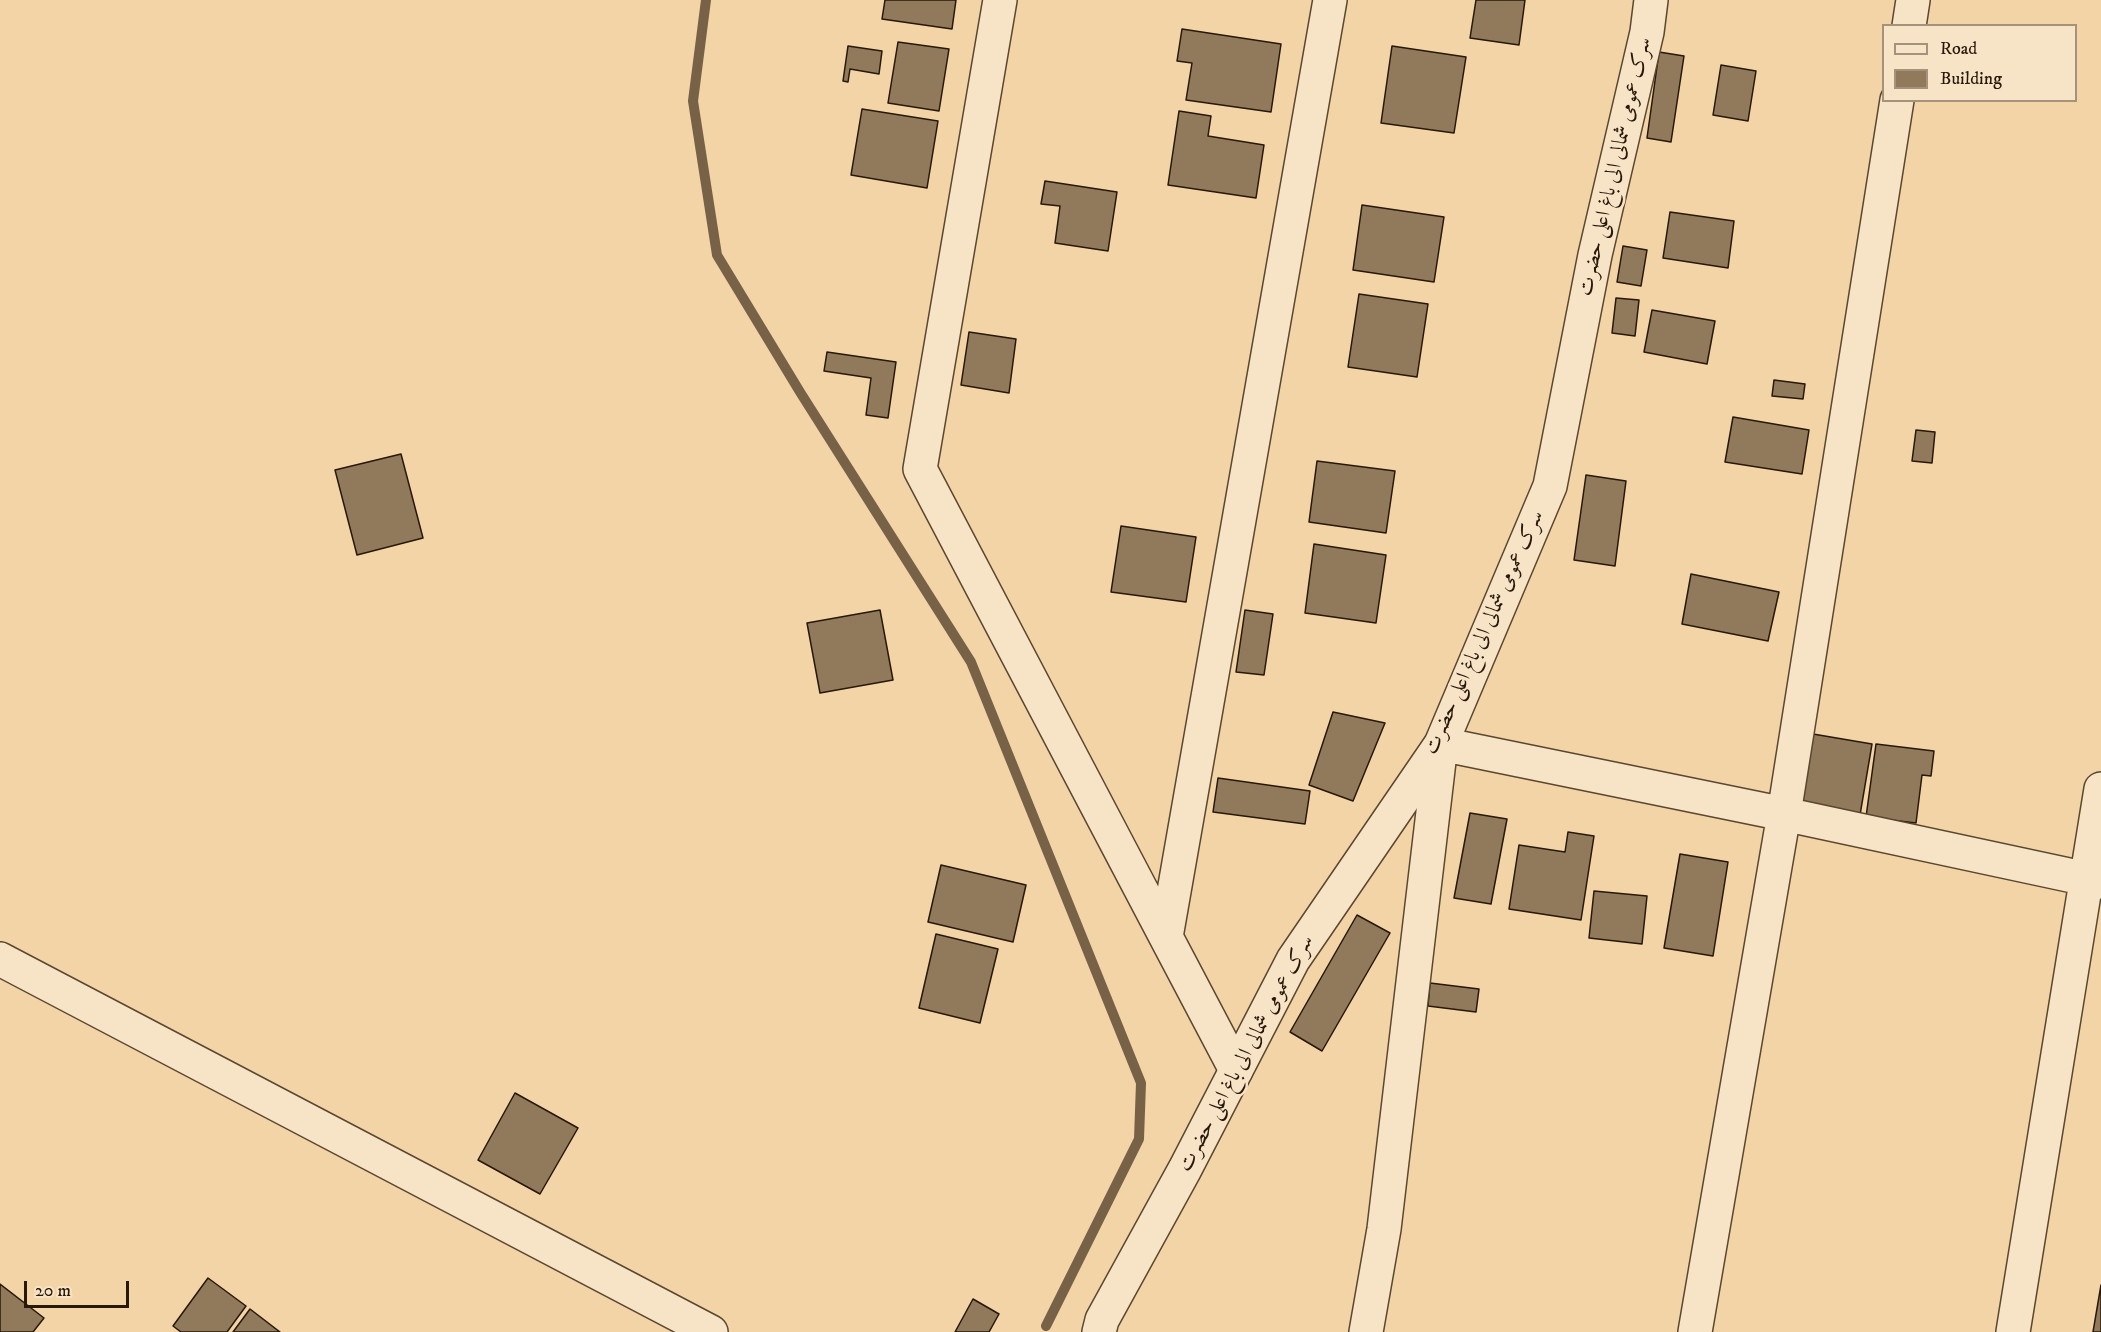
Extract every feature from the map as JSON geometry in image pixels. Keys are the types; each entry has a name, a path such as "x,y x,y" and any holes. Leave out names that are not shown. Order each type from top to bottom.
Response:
{"street":[{"path":"1000,0 920,469 1236,1070"},
{"path":"1166,937 1330,0"},
{"name":"سرک عمومی شمالی الی باغ اعلی حضرت","path":"1099,1332 1102,1320 1179,1179 1293,960 1441,744 1550,486 1595,255 1647,32 1651,0"},
{"path":"1909,24 1913,0"},
{"path":"1695,1332 1784,814 1897,102"},
{"path":"1366,1332 1384,1229 1441,744 1784,814 2094,881"},
{"path":"2013,1332 2094,881 2101,789"},
{"path":"0,959 711,1332"}],"building":[{"path":"885,0 956,0 952,29 882,19"},
{"path":"1476,0 1525,0 1519,45 1470,38"},
{"path":"1182,29 1281,44 1271,112 1186,100 1192,63 1177,61"},
{"path":"898,42 949,49 939,111 888,103"},
{"path":"848,46 882,51 879,74 850,69 848,82 843,81"},
{"path":"1392,46 1466,57 1454,133 1381,123"},
{"path":"1659,52 1684,56 1671,142 1647,138"},
{"path":"1721,65 1756,71 1748,121 1713,115"},
{"path":"862,109 938,121 927,188 851,175"},
{"path":"1179,111 1211,116 1208,136 1264,145 1256,198 1168,185"},
{"path":"1045,181 1117,192 1108,251 1055,243 1060,206 1041,204"},
{"path":"1362,205 1444,217 1434,282 1353,270"},
{"path":"1670,212 1734,221 1728,268 1663,258"},
{"path":"1623,246 1647,250 1641,286 1617,282"},
{"path":"1359,294 1428,304 1417,377 1348,367"},
{"path":"1616,298 1639,300 1635,336 1612,333"},
{"path":"1652,310 1715,321 1707,364 1644,352"},
{"path":"969,332 1016,339 1009,393 961,385"},
{"path":"827,352 896,362 888,418 866,415 871,378 824,371"},
{"path":"1774,380 1805,384 1803,399 1772,396"},
{"path":"1733,417 1809,430 1802,474 1725,462"},
{"path":"1916,430 1935,432 1932,463 1912,461"},
{"path":"401,454 423,538 357,555 335,470"},
{"path":"1317,461 1395,471 1386,533 1309,522"},
{"path":"1586,475 1626,481 1615,566 1574,560"},
{"path":"1121,526 1196,537 1186,602 1111,592"},
{"path":"1314,544 1386,555 1376,623 1305,613"},
{"path":"1691,574 1779,592 1768,641 1682,624"},
{"path":"880,610 893,680 820,693 807,623"},
{"path":"1245,610 1273,614 1264,675 1236,672"},
{"path":"1333,712 1385,723 1353,801 1309,785"},
{"path":"1813,734 1872,744 1860,815 1800,805"},
{"path":"1876,744 1934,751 1931,776 1922,775 1916,823 1866,817"},
{"path":"1218,778 1310,791 1305,824 1213,812"},
{"path":"1470,813 1507,819 1491,904 1454,898"},
{"path":"1568,832 1594,836 1581,920 1509,909 1519,845 1565,852"},
{"path":"1680,854 1728,862 1713,956 1664,948"},
{"path":"941,865 1026,885 1013,942 928,922"},
{"path":"1594,891 1647,896 1642,944 1589,938"},
{"path":"1357,915 1390,933 1322,1051 1290,1032"},
{"path":"936,934 998,949 980,1023 919,1008"},
{"path":"1430,983 1479,989 1476,1012 1428,1006"},
{"path":"515,1093 578,1128 540,1194 478,1160"},
{"path":"208,1278 246,1306 227,1332 181,1332 173,1326"},
{"path":"0,1284 44,1318 33,1332 0,1332"},
{"path":"2101,1285 2101,1332 2093,1332"},
{"path":"973,1299 999,1314 989,1332 955,1332"},
{"path":"250,1309 280,1332 233,1332"}],"waterway":[{"path":"706,0 693,101 717,255 800,392 971,662 1141,1083 1139,1139 1046,1326"}]}
